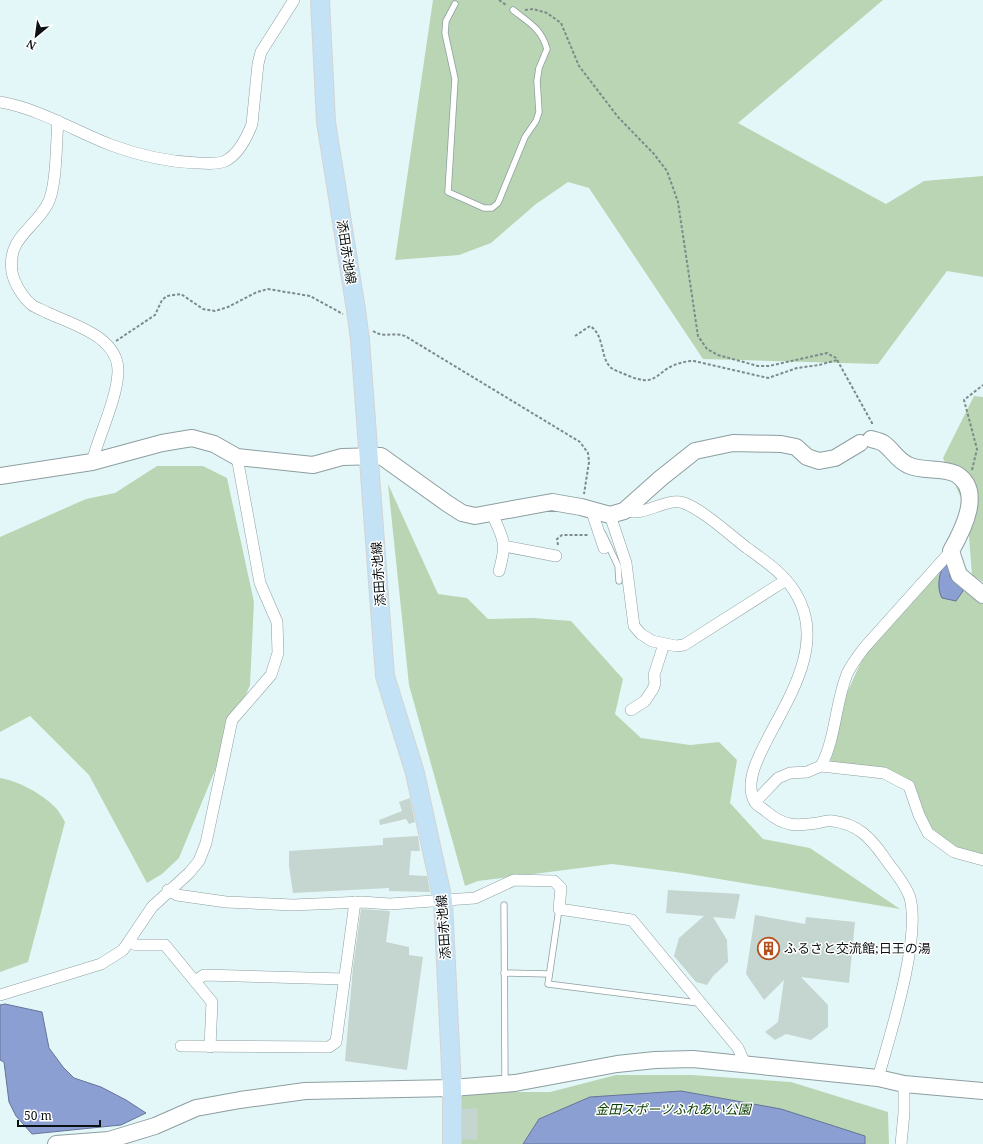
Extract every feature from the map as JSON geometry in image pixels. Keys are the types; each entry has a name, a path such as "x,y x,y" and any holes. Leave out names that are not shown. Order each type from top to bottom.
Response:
{"main road":[{"name":"添田赤池線","path":"320,0 326,122 360,340 385,676 414,772 443,901 452,1088 452,1144"}],"street":[{"path":"0,102 58,121 111,145 179,162 215,163 226,161 237,151 252,124 258,64 261,52 294,0"},
{"path":"58,121 52,195 40,216 20,237 14,247 11,257 12,273 21,292 32,305 91,333 105,342 114,355 118,370 116,387 92,462"},
{"path":"0,476 92,462 162,443 192,438 214,444 238,457 313,465 342,457 381,456 462,513 475,516 552,502 605,514 637,512 668,503 682,502 697,510 775,568 796,593 806,618 807,649 796,685 754,767 750,785 755,802 775,818 794,826 831,820 852,825 862,831 874,843 909,896 913,913 905,973 878,1078"},
{"path":"604,548 600,535 605,514 661,478 695,451 733,443 781,444 796,447 807,457 819,461 836,458 866,441 883,444 895,457 909,466 956,474 970,483 977,500 974,511 952,551 864,648 853,663 847,675 828,753 820,766"},
{"path":"0,996 101,964 123,950 130,942 152,907 168,890 189,873 199,861 206,842 232,720 271,675 278,653 277,622 260,583 238,457"},
{"path":"492,514 504,546 498,571"},
{"path":"605,514 626,563 634,626 647,638 664,644 676,646 684,645 786,580"},
{"path":"504,546 556,556"},
{"path":"952,551 959,575 983,595"},
{"path":"631,710 645,701 653,689 655,683 654,675 664,644"},
{"path":"755,802 778,778 790,773 807,772 820,766 884,773 909,786 919,815 928,833 954,852 983,860"},
{"path":"168,890 177,894 226,902 293,905 355,902 390,904 475,898 514,880 554,880 561,888 559,909 632,920 698,1003 738,1048 746,1066"},
{"path":"181,1046 329,1047 336,1042 355,902"},
{"path":"130,942 136,945 165,945 212,1002 210,1047"},
{"path":"195,981 204,975 344,979"},
{"path":"56,1144 108,1140 155,1126 196,1108 262,1097 305,1091 452,1088 505,1084 617,1064 654,1060 693,1060 878,1078 904,1084 983,1092"},
{"path":"901,1144 904,1113 904,1084"}],"lane":[{"path":"455,4 446,21 445,33 455,79 448,192 484,208 492,208 498,203 525,137 536,121 539,112 537,81 539,68 547,49 543,37 536,28 513,10"},
{"path":"605,514 608,542 615,560 619,581"},
{"path":"504,905 505,1084"},
{"path":"559,909 548,984 698,1003"},
{"path":"504,973 549,974"}],"path":[{"path":"499,0 513,10 533,9 547,13 560,23 579,66 618,117 654,154 667,171 678,202 698,336 707,349 718,355 758,366 769,366 827,353 837,360 872,423 866,441"},
{"path":"575,336 590,326 595,329 601,340 607,364 611,369 644,380 653,378 670,367 685,361 694,361 768,378 798,368 819,365 837,360"},
{"path":"970,483 977,449 964,400 983,385"},
{"path":"556,556 558,551 557,539 562,535 600,535"}],"green space":[{"path":"433,0 883,0 738,123 886,204 924,181 983,176 983,277 947,271 878,364 703,359 589,188 568,182 536,204 491,243 459,255 395,260"},
{"path":"974,396 983,397 983,582 972,575 967,511 943,458"},
{"path":"157,466 203,466 227,478 254,602 250,685 179,858 162,874 147,883 89,775 30,716 0,732 0,537 86,499 115,493"},
{"path":"388,484 438,594 467,598 488,619 533,618 571,621 623,679 615,714 641,738 690,745 719,742 737,760 730,803 763,839 810,848 900,909 683,873 612,864 478,881 465,886 409,685"},
{"path":"947,559 983,595 983,860 928,833 909,786 830,762 847,693 865,653"},
{"path":"0,778 22,785 36,792 56,809 65,822 28,962 0,972"},
{"name":"金田スポーツふれあい公園","path":"616,1075 692,1075 791,1082 888,1112 889,1144 458,1144 460,1092 550,1092"}],"water":[{"path":"947,561 953,571 949,575 952,580 963,588 963,591 956,601 942,598 940,594 940,574 944,564"},
{"path":"5,1004 42,1012 49,1048 63,1067 74,1078 101,1087 126,1100 146,1113 121,1125 32,1134 16,1116 9,1102 4,1062 0,1060 0,1005"},
{"path":"681,1091 781,1109 865,1136 865,1144 523,1144 539,1119 590,1097"}],"building":[{"path":"410,798 415,822 409,824 406,819 380,825 379,820 402,811 399,802"},
{"path":"418,836 420,851 411,851 409,875 427,876 430,892 389,891 389,888 293,893 289,866 289,851 383,845 383,838"},
{"path":"668,890 740,894 735,919 713,917 727,940 728,962 713,976 707,985 696,982 674,956 679,938 704,916 666,913"},
{"path":"361,909 390,911 386,942 409,947 409,955 423,957 407,1070 345,1061 353,967"},
{"path":"755,915 805,924 806,917 855,922 849,983 801,977 828,1005 828,1027 811,1040 786,1034 775,1040 765,1032 778,1022 784,980 764,1000 746,974"},
{"path":"478,1108 477,1140 462,1139 462,1109"}],"place":[{"name":"ふるさと交流館;日王の湯","path":"769,948"}]}
